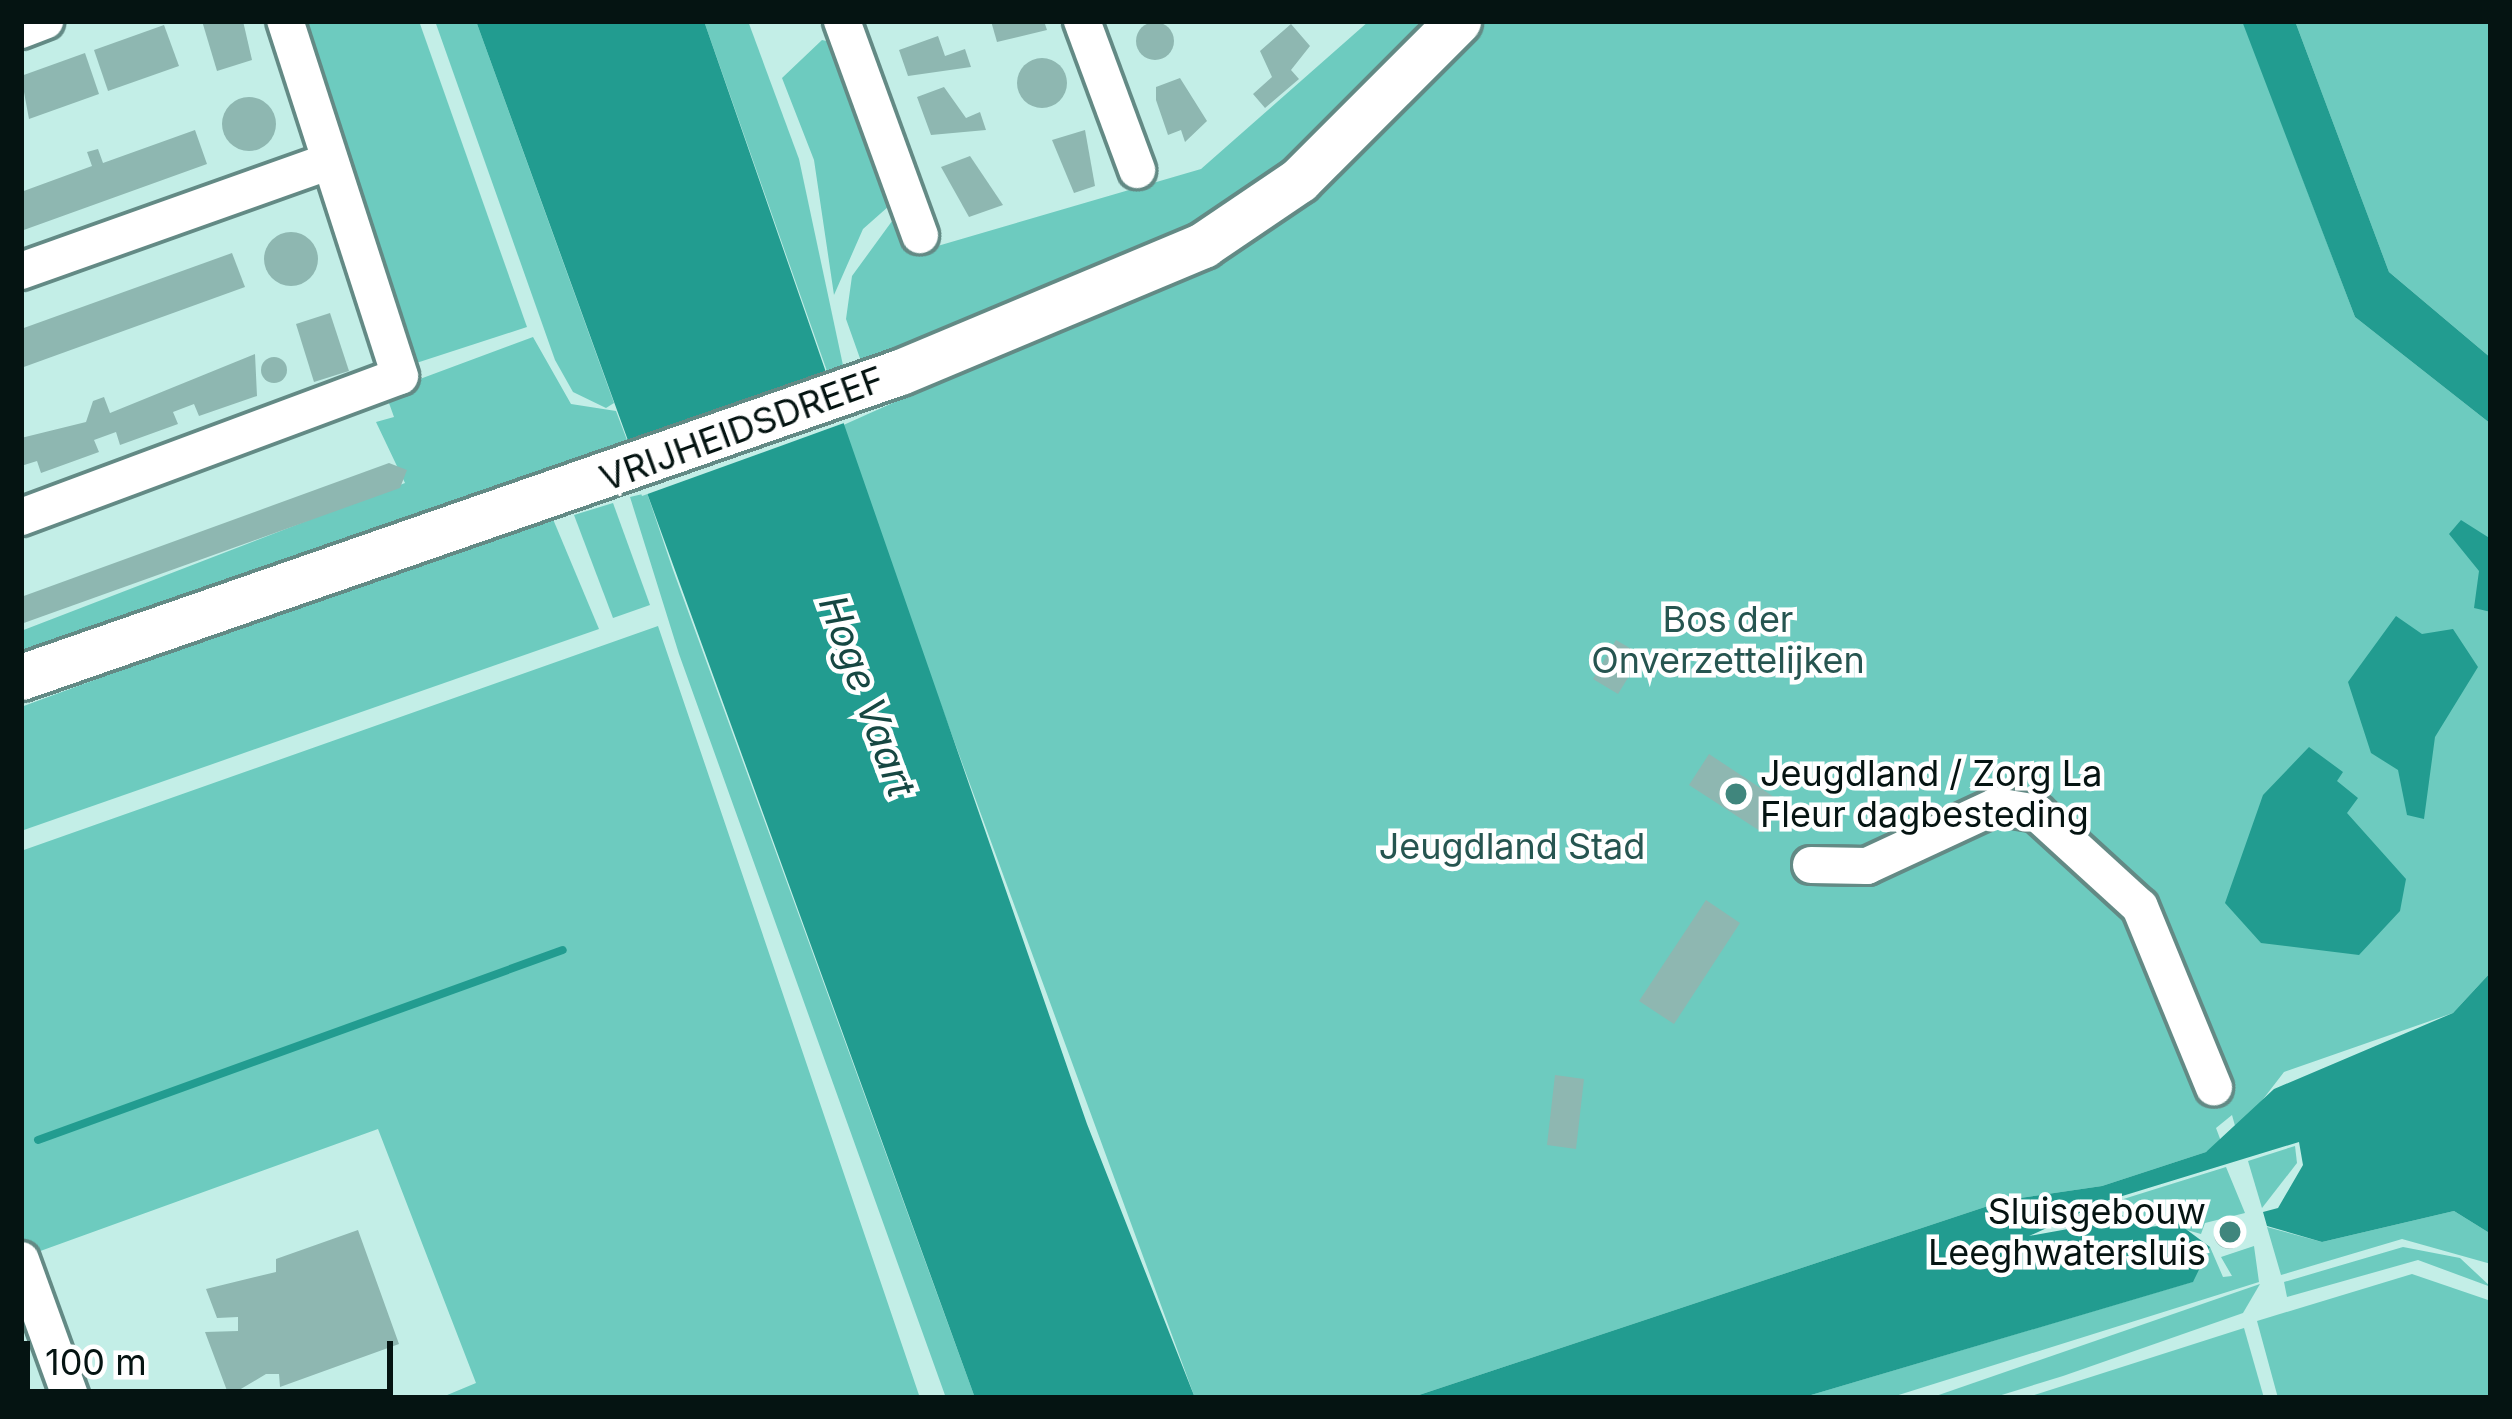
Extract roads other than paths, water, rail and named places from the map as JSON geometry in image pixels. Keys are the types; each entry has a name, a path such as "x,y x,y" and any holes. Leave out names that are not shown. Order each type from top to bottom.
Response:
{"main road":[{"name":"VRIJHEIDSDREEF","path":"1399,81 1437,21"},
{"name":"VRIJHEIDSDREEF","path":"24,678 900,372 1203,245 1299,180 1458,21"}],"street":[{"path":"21,30 45,21"},
{"path":"21,517 400,376 285,21"},
{"path":"842,21 920,235"},
{"path":"1082,21 1137,170"},
{"path":"21,271 330,161"},
{"path":"1811,865 1867,866 1996,806 2037,813 2140,907 2215,1087"},
{"path":"21,1260 70,1398"}],"water":[{"name":"Hoge Vaart","path":"476,21 704,21 1087,1124 1195,1398 975,1398"},
{"path":"2242,21 2295,21 2389,272 2491,358 2491,424 2355,317"},
{"path":"2461,520 2491,539 2491,612 2474,608 2479,571 2449,534"},
{"path":"2396,616 2422,634 2453,629 2478,667 2435,737 2424,819 2407,815 2398,770 2371,753 2348,682"},
{"path":"2309,747 2343,772 2337,781 2358,798 2347,813 2406,879 2400,911 2359,955 2261,943 2225,903 2263,795"},
{"path":"2491,972 2491,1234 2454,1211 2322,1242 2267,1226 2263,1212 2278,1208 2303,1165 2299,1142 2106,1201 2029,1236 2068,1229 2101,1206 2148,1227 2179,1224 2210,1247 2193,1282 1801,1398 1410,1398 2006,1200 2102,1186 2206,1152 2274,1089 2453,1013"}],"waterway":[{"path":"38,1140 563,950"}],"place":[{"name":"Jeugdland / Zorg La Fleur dagbesteding","path":"1736,794"},
{"name":"Sluisgebouw Leeghwatersluis","path":"2230,1232"}],"park label":[{"name":"Bos der Onverzettelijken","path":"1728,640"},
{"name":"Jeugdland Stad","path":"1512,847"}]}
